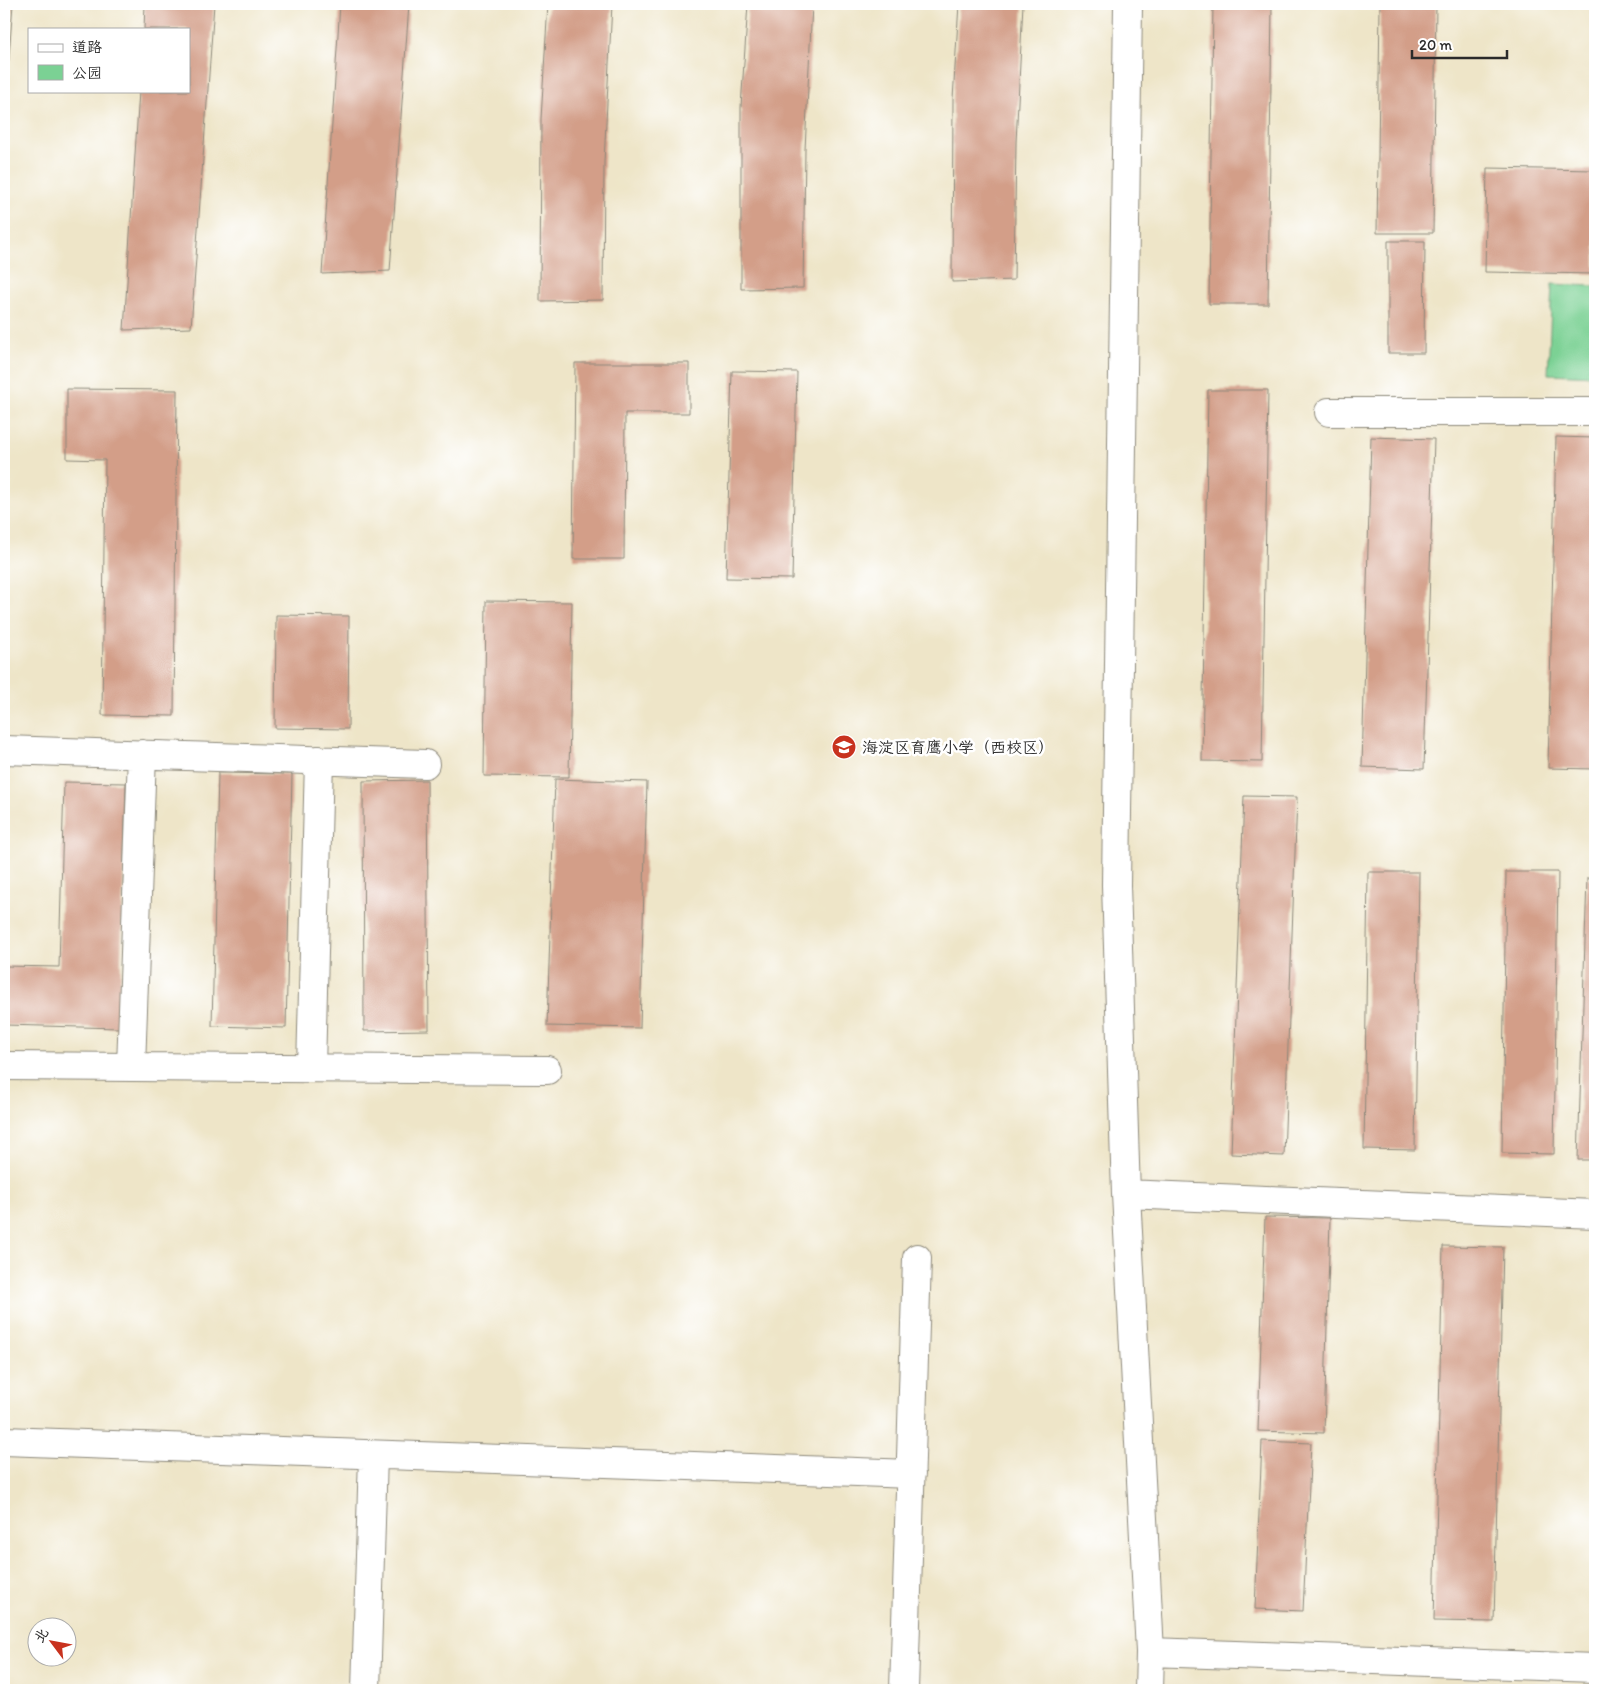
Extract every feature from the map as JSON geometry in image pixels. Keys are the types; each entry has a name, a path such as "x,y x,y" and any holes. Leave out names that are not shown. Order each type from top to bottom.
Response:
{"street":[{"path":"1128,4 1116,885 1126,1194 1150,1652 1149,1690"},
{"path":"1328,412 1595,412"},
{"path":"4,750 425,764"},
{"path":"131,1067 142,754"},
{"path":"311,1068 319,760"},
{"path":"4,1066 547,1070"},
{"path":"1126,1194 1595,1214"},
{"path":"904,1690 918,1258"},
{"path":"4,1441 911,1474"},
{"path":"366,1690 373,1455"},
{"path":"1150,1652 1595,1668"}],"green space":[{"path":"1552,284 1595,286 1595,376 1548,374"}],"building":[{"path":"4,4 13,4 5,109 4,109"},
{"path":"145,4 214,4 191,328 124,330 139,92 190,92 190,28 144,28"},
{"path":"340,4 409,4 390,271 322,274"},
{"path":"548,4 612,4 604,162 603,300 540,301 541,119"},
{"path":"748,4 812,4 805,150 803,288 741,289 741,107"},
{"path":"959,4 1023,4 1016,142 1014,280 952,282 953,99"},
{"path":"1213,4 1272,4 1268,304 1209,304"},
{"path":"1380,4 1436,4 1433,233 1377,233"},
{"path":"1487,168 1595,170 1595,274 1485,272"},
{"path":"1388,241 1425,241 1424,353 1388,353"},
{"path":"575,363 689,363 689,413 625,413 624,559 573,559"},
{"path":"732,371 797,372 792,579 726,578"},
{"path":"67,389 177,390 174,716 102,715 105,460 67,459"},
{"path":"1208,390 1268,390 1262,762 1202,761"},
{"path":"1371,437 1434,439 1424,769 1362,767"},
{"path":"1556,437 1595,438 1595,769 1548,768"},
{"path":"486,601 572,602 569,777 484,776"},
{"path":"276,615 349,616 348,729 275,728"},
{"path":"218,773 292,774 286,1028 212,1026"},
{"path":"555,779 647,782 640,1028 547,1026"},
{"path":"427,780 429,1030 364,1031 363,781"},
{"path":"64,782 126,783 119,1028 4,1025 4,966 59,967"},
{"path":"1244,796 1297,797 1284,1156 1231,1154"},
{"path":"1368,872 1419,872 1415,1150 1364,1149"},
{"path":"1506,872 1558,872 1554,1154 1502,1153"},
{"path":"1587,878 1595,878 1595,1160 1578,1160"},
{"path":"1265,1217 1330,1218 1324,1433 1258,1431"},
{"path":"1443,1246 1503,1247 1494,1622 1434,1621"},
{"path":"1262,1441 1311,1443 1303,1611 1255,1609"}],"place":[{"name":"海淀区育鹰小学（西校区）","path":"844,747"}]}
